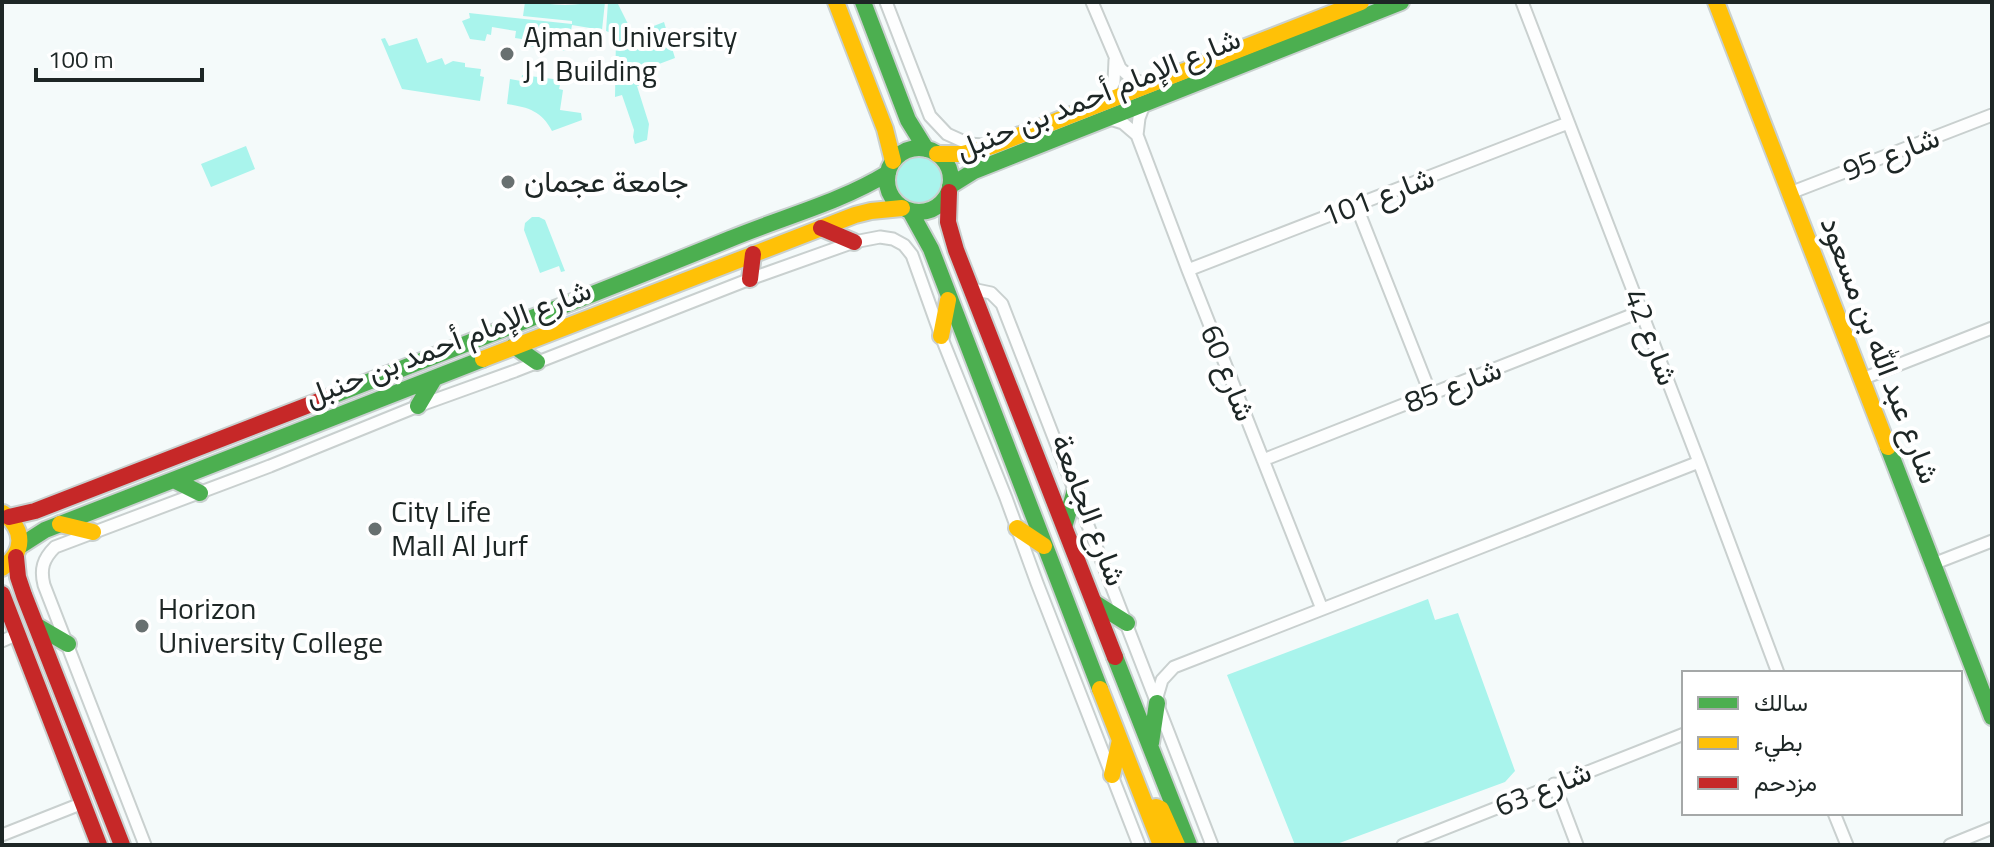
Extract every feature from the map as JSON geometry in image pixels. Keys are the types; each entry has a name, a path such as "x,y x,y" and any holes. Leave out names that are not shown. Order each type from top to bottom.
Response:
{"street":[{"path":"836,2 885,129 890,167 887,182 894,201 906,210 929,211 937,207 949,189 949,171 942,159 932,152 919,148 905,151 890,167"},
{"path":"863,2 908,120 932,152"},
{"path":"886,2 930,116 957,140 992,146"},
{"path":"1092,2 1115,59 1128,76 1148,85"},
{"name":"شارع الإمام أحمد بن حنبل","path":"949,189 974,171 1104,110 1148,85 1332,8 1361,2"},
{"name":"شارع الإمام أحمد بن حنبل","path":"932,152 963,154 1104,110 1145,102 1401,2"},
{"name":"شارع 42","path":"1522,2 1777,671"},
{"name":"شارع عبد الله بن مسعود","path":"1716,2 1992,717"},
{"path":"1115,59 1114,82 1104,110 1137,135"},
{"path":"1137,135 1145,102"},
{"name":"شارع 95","path":"1790,193 1992,115"},
{"name":"شارع 101","path":"1188,270 1568,123"},
{"name":"شارع 60","path":"1137,135 1322,609"},
{"name":"شارع الإمام أحمد بن حنبل","path":"6,515 27,514 50,506 613,287 773,221 836,200 863,188 890,167"},
{"name":"شارع الجامعة","path":"949,189 947,207 951,236 1189,845"},
{"path":"1356,205 1431,395"},
{"name":"شارع الإمام أحمد بن حنبل","path":"13,557 38,533 514,346 821,228 871,211 906,210"},
{"name":"شارع الجامعة","path":"906,210 925,236 1161,845"},
{"path":"821,228 854,242"},
{"path":"145,845 44,585 43,564 55,547 750,279 854,242 880,237 904,245 912,255 1139,845"},
{"path":"750,279 753,254"},
{"path":"972,289 991,293 1002,304 1212,845"},
{"path":"941,336 948,294"},
{"name":"شارع 85","path":"1263,460 1642,311"},
{"path":"1862,379 1992,328"},
{"path":"514,346 537,362"},
{"path":"418,406 434,379"},
{"path":"1141,660 1157,666 1174,667 1699,462"},
{"path":"174,480 200,493"},
{"path":"1065,524 1075,490"},
{"path":"6,515 19,530 13,557 21,586 122,845"},
{"path":"60,524 93,532"},
{"path":"1017,528 1044,546"},
{"path":"1933,564 1992,541"},
{"path":"2,594 10,638 99,845"},
{"path":"1095,603 1127,623"},
{"path":"37,626 68,644"},
{"path":"1151,745 1162,680 1174,667"},
{"name":"شارع 63","path":"1403,845 1682,735"},
{"path":"1112,775 1120,740"},
{"path":"1554,784 1577,845"},
{"path":"2,835 83,803"},
{"path":"1147,809 1161,809 1177,845"},
{"path":"1835,815 1847,845"},
{"path":"1950,845 1992,828"}],"shaded area":[{"path":"525,2 565,5 605,2 602,30 572,25 564,51 528,46 528,40 515,38 516,31 492,27 491,35 487,34 485,41 470,39 462,21 470,18 469,13 572,24 572,21 523,16"},
{"path":"608,2 617,2 633,34 664,22 675,58 651,67 657,81 637,86 649,124 647,140 635,144 634,130 622,95 615,97 616,35 606,31"},
{"path":"385,38 389,46 417,38 427,63 442,58 445,65 453,61 465,63 465,67 481,69 480,76 484,77 480,101 402,89 381,39"},
{"path":"522,75 561,80 560,110 581,113 582,120 552,131 534,111 507,104 510,79 521,81"},
{"path":"246,146 255,169 211,187 201,164"},
{"path":"918,153 938,161 946,181 938,201 918,209 898,201 890,181 898,161"},
{"path":"532,217 545,220 565,271 561,272 559,266 540,273 524,230 525,223"},
{"path":"1428,599 1435,620 1458,613 1515,771 1505,782 1334,845 1295,845 1227,675"}],"traffic: fast":[{"path":"863,2 908,120 926,149"},
{"path":"950,186 974,171 1401,2"},
{"path":"919,148 942,157 951,180 942,203 919,212 896,203 887,180 896,157 919,148"},
{"path":"332,396 830,201 888,173"},
{"path":"910,211 931,249 1100,689"},
{"path":"514,346 537,362"},
{"path":"20,546 45,530 483,359"},
{"path":"418,406 434,379"},
{"path":"1888,447 1992,717"},
{"path":"174,480 200,493"},
{"path":"1065,524 1075,490"},
{"path":"1095,603 1127,623"},
{"path":"37,626 68,644"},
{"path":"1115,657 1189,845"},
{"path":"1151,743 1157,703"}],"traffic: slow":[{"path":"836,2 885,129 893,161"},
{"path":"937,154 963,154 992,146 1361,2"},
{"path":"1716,2 1888,447"},
{"path":"483,359 855,215 902,208"},
{"path":"941,336 948,300"},
{"path":"2,568 15,555 19,541 15,527 3,513"},
{"path":"60,524 93,532"},
{"path":"1017,528 1044,546"},
{"path":"1100,689 1161,845"},
{"path":"1112,775 1120,740"},
{"path":"1147,809 1161,809 1177,845"}],"traffic: jam":[{"path":"949,192 948,222 956,250 1115,657"},
{"path":"821,228 854,242"},
{"path":"750,279 753,254"},
{"path":"9,517 35,511 332,396"},
{"path":"16,557 24,595 122,845"},
{"path":"2,594 99,845"}],"place":[{"name":"Ajman University J1 Building","path":"507,54"},
{"name":"جامعة عجمان","path":"508,182"},
{"name":"City Life Mall Al Jurf","path":"375,529"},
{"name":"Horizon University College","path":"142,626"}]}
